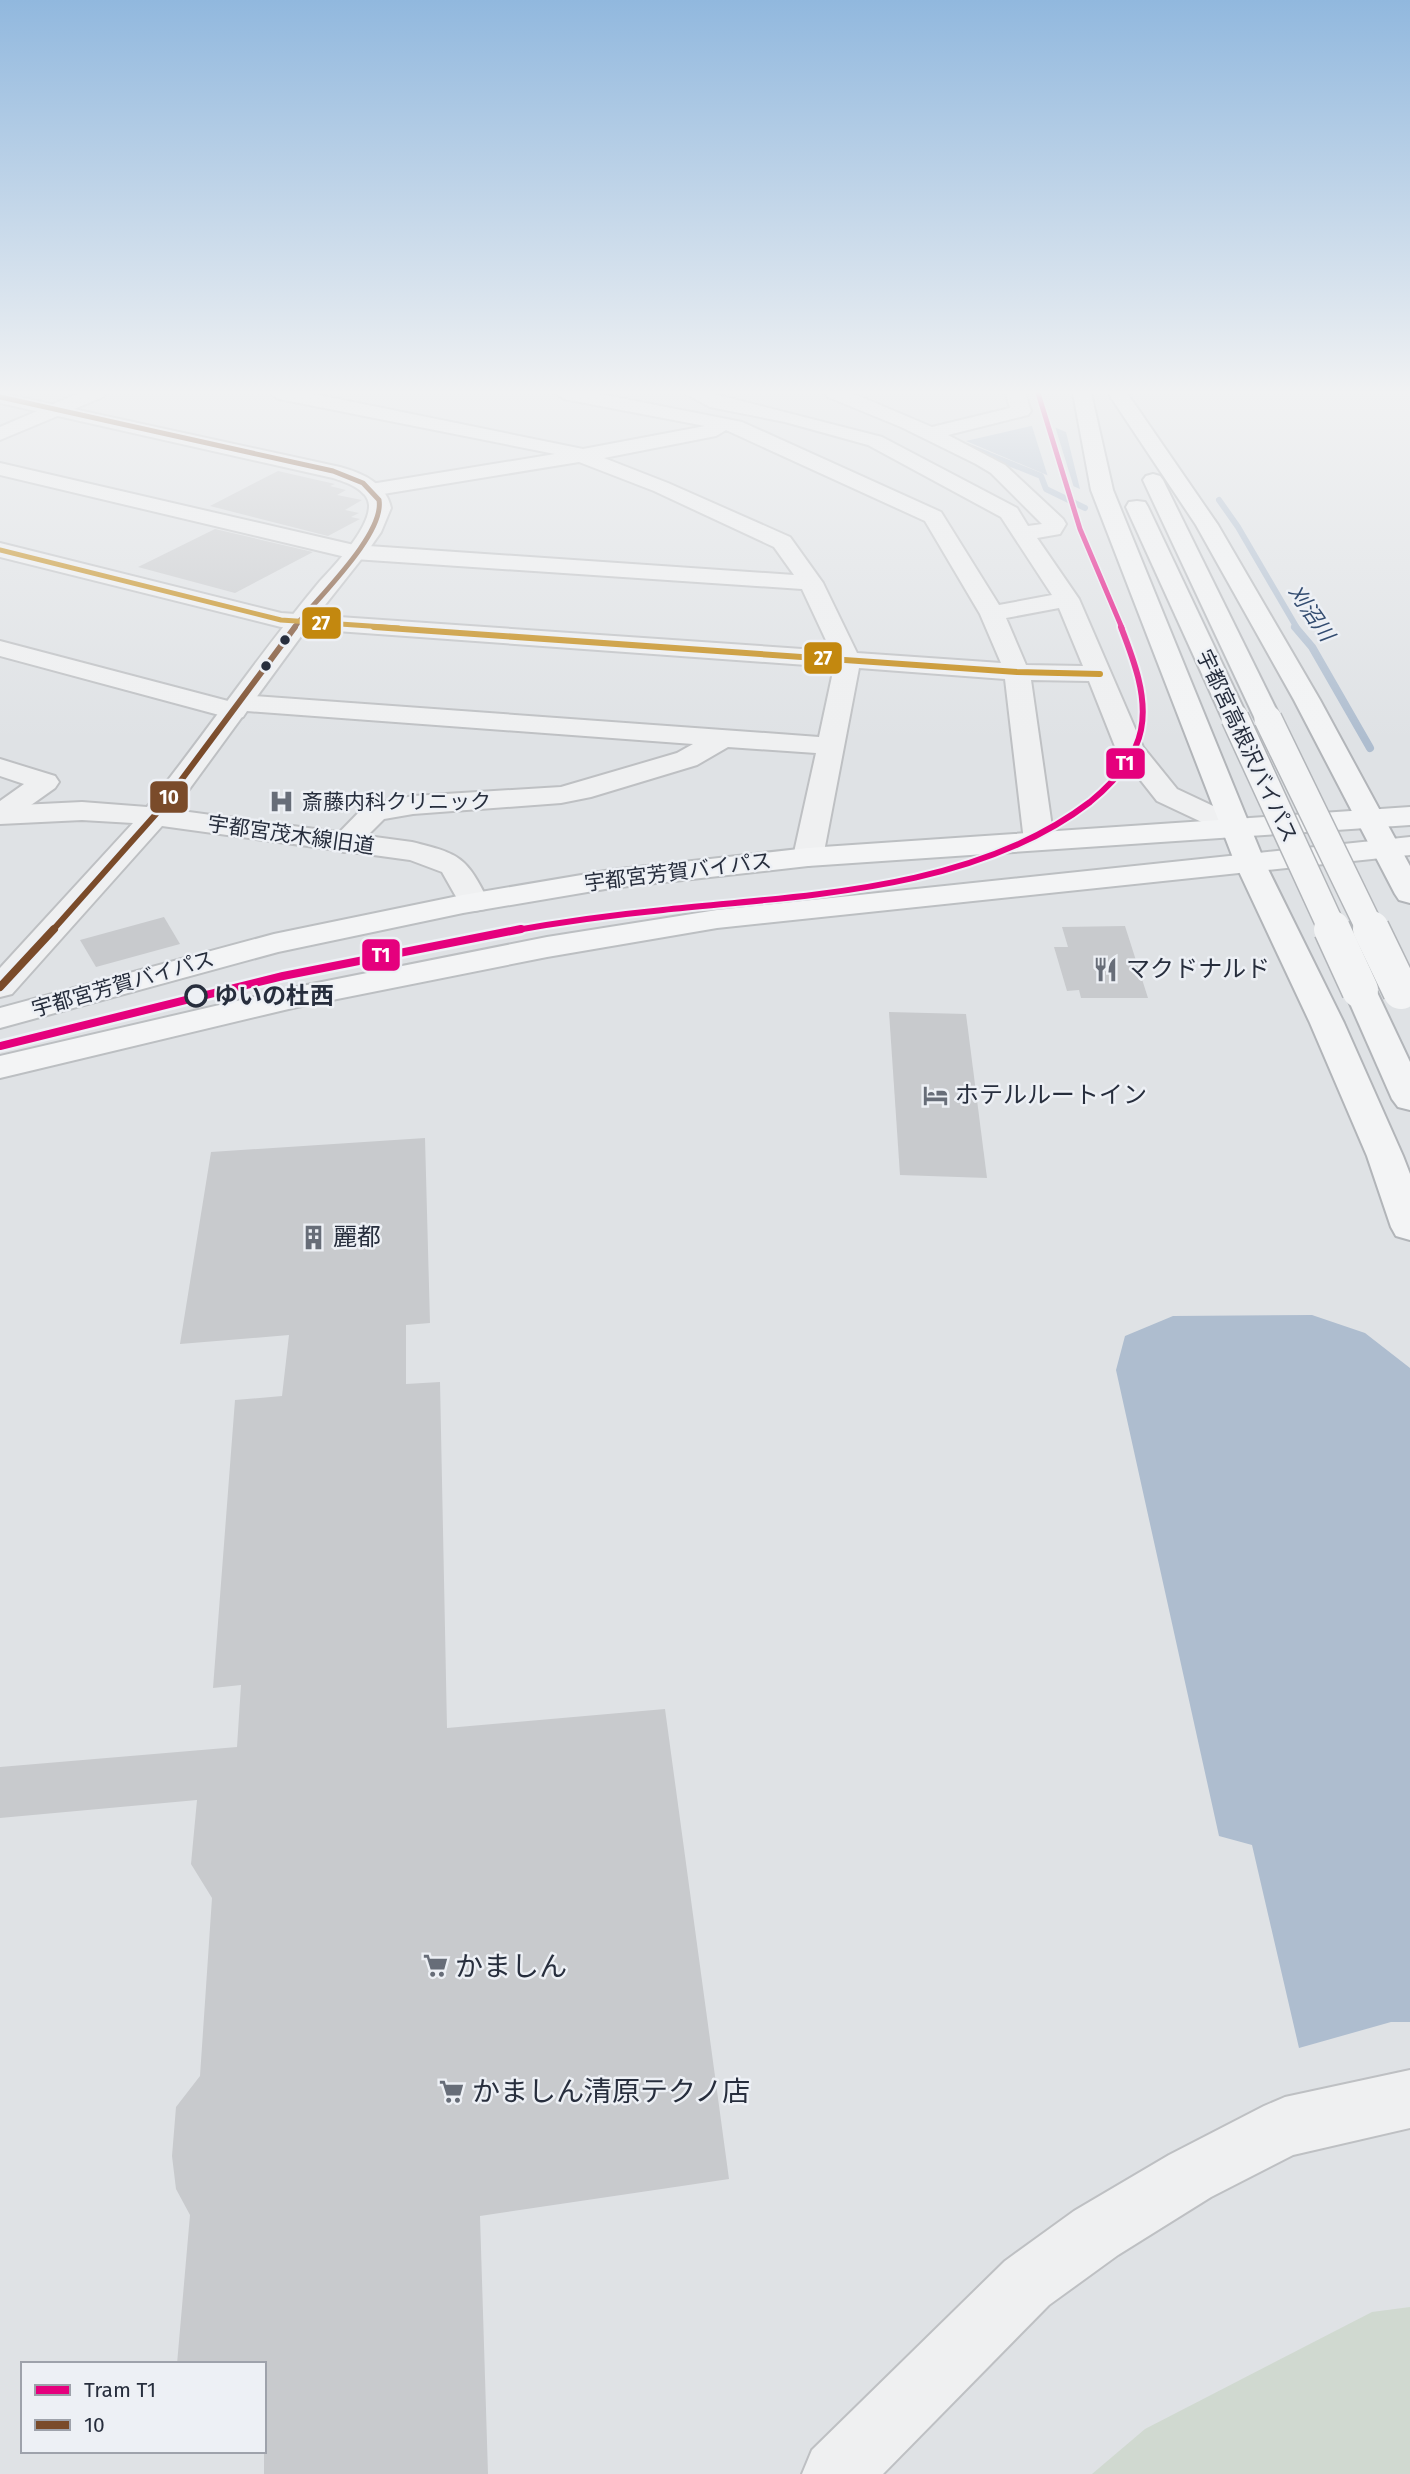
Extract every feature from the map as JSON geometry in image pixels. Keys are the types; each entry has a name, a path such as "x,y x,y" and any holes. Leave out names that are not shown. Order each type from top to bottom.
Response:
{"main road":[{"path":"1109,508 1250,863 1327,1024 1385,1156 1410,1227"},
{"name":"宇都宮高根沢バイパス","path":"1138,508 1410,1099"},
{"name":"宇都宮高根沢バイパス","path":"1169,508 1406,1000"},
{"path":"1195,508 1276,644 1371,819 1398,847 1410,894"},
{"name":"宇都宮芳賀バイパス","path":"0,1018 261,946 474,902 611,879 808,857 1410,816"},
{"name":"宇都宮芳賀バイパス","path":"0,1067 296,997 547,947 691,923 814,907 1398,847"}],"street":[{"path":"168,508 354,552 811,583"},
{"path":"0,987 155,816 299,622 372,530 380,508"},
{"path":"708,508 782,542 811,583 848,660 808,857"},
{"path":"914,508 933,517 992,614 1017,672 1039,841"},
{"path":"1001,508 1009,513 1067,599 1130,749 1167,795 1235,827"},
{"path":"1023,533 1052,529 1055,524 1039,508"},
{"path":"0,550 262,617 299,622 1017,672 1100,674"},
{"path":"992,614 1067,599"},
{"path":"0,648 237,707 831,746"},
{"path":"344,843 375,812 413,805 561,795 592,789 687,759 723,738"},
{"path":"0,767 45,782 0,814"},
{"name":"宇都宮茂木線旧道","path":"0,814 82,811 155,816 412,852 443,860 457,867 474,902"},
{"path":"836,2474 1027,2283 1096,2233 1190,2176 1285,2127 1410,2099"}],"shaded area":[{"path":"1410,2307 1410,2474 1092,2474 1145,2429 1372,2312"}],"water":[{"path":"1312,1315 1365,1333 1410,1368 1410,2022 1391,2022 1299,2048 1252,1845 1219,1836 1116,1370 1125,1336 1173,1316"}],"building":[{"path":"220,508 348,508 345,510 359,513 351,517 360,519 328,536"},
{"path":"215,529 313,552 235,593 138,567"},
{"path":"164,917 180,944 96,967 80,940"},
{"name":"マクドナルド","path":"1125,926 1148,998 1081,998 1079,990 1067,991 1054,947 1068,947 1062,927"},
{"name":"ホテルルートイン","path":"889,1012 966,1014 987,1178 900,1175"},
{"name":"かましん清原テクノ店","path":"425,1138 430,1323 406,1325 406,1384 440,1382 447,1728 665,1709 729,2179 480,2216 488,2474 264,2474 266,2362 177,2362 190,2215 176,2189 172,2156 176,2107 200,2076 212,1898 191,1864 197,1800 0,1818 0,1767 237,1747 241,1685 213,1688 235,1400 282,1396 289,1335 180,1344 211,1152"}],"waterway":[{"name":"刈沼川","path":"1225,508 1297,628"},
{"name":"刈沼川","path":"1295,627 1312,647 1370,748"}],"tram line":[{"name":"T1","path":"0,1046 283,976 426,946 620,914 777,898 880,884 981,858 1028,839 1077,811 1099,794 1118,775 1132,754 1141,730 1139,683 1132,656 1073,508"}],"transit line":[{"name":"10","path":"0,987 156,814 301,619 370,532 380,508"},
{"name":"27","path":"0,550 281,620 1017,672 1100,674"}],"place":[{"name":"斎藤内科クリニック","path":"282,802"},
{"name":"マクドナルド","path":"1106,969"},
{"name":"ゆいの杜西","path":"196,996"},
{"name":"ホテルルートイン","path":"935,1095"},
{"name":"麗都","path":"313,1237"},
{"name":"かましん","path":"435,1966"},
{"name":"かましん清原テクノ店","path":"452,2091"}]}
